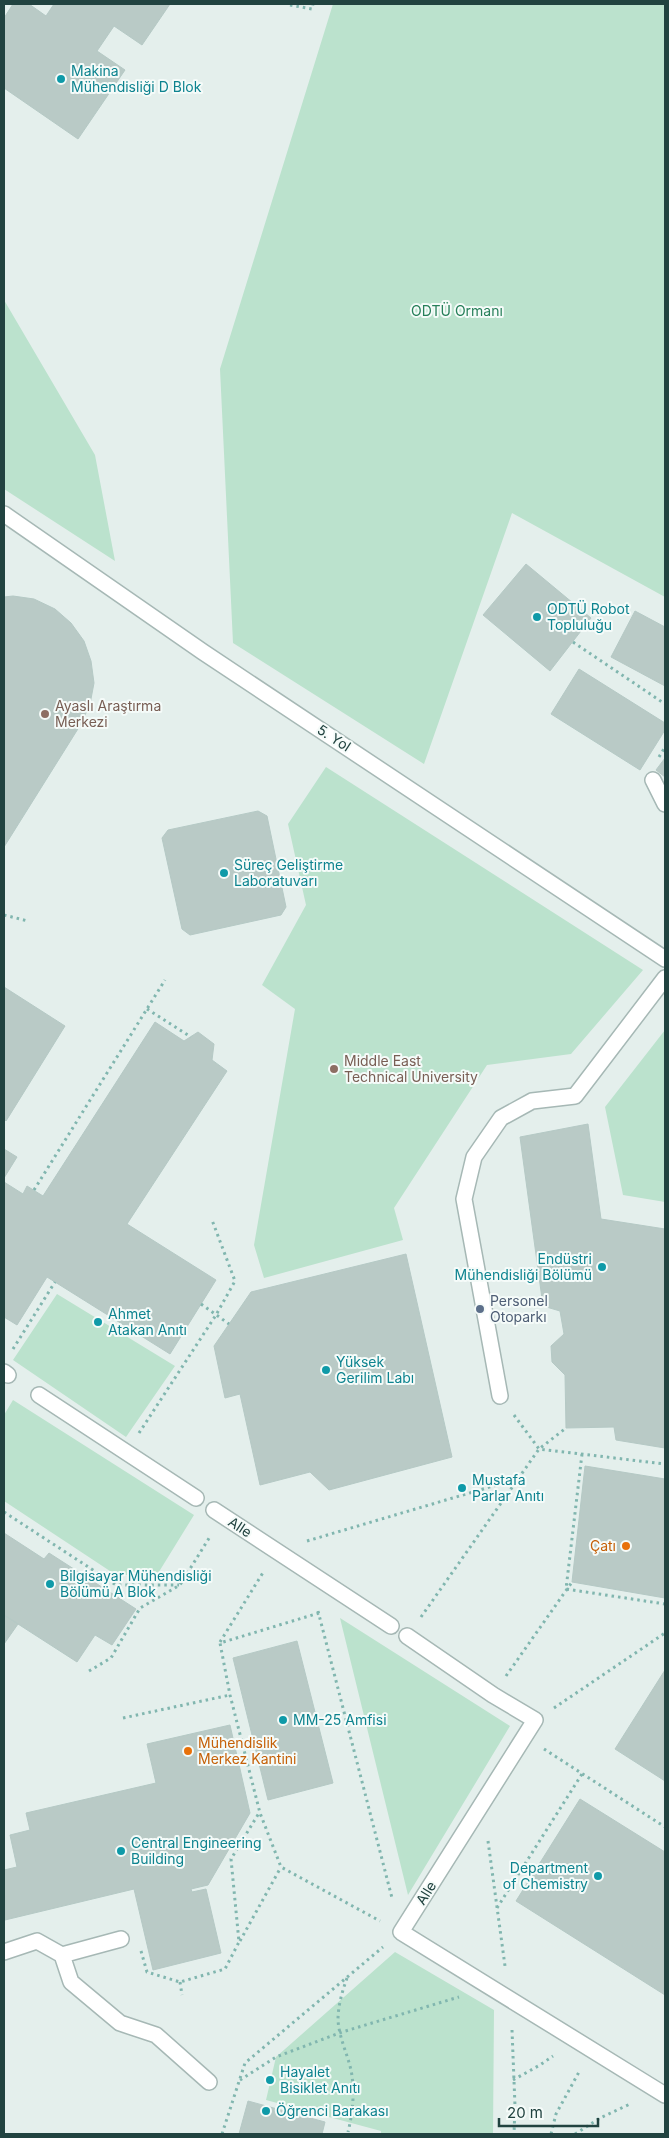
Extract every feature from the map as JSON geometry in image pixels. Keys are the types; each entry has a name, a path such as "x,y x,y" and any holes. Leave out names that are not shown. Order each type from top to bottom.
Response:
{"street":[{"name":"5. Yol","path":"4,514 203,652 665,958"},
{"path":"653,780 665,804"},
{"path":"500,1396 464,1199 474,1157 501,1118 532,1101 575,1096 665,978"},
{"path":"38,1395 196,1498"},
{"name":"Alle","path":"218,1513 391,1626"},
{"path":"407,1636 493,1695 535,1720"},
{"name":"Alle","path":"401,1932 535,1720"},
{"path":"401,1932 665,2095"},
{"path":"62,1955 121,1939"},
{"path":"4,1952 37,1941 62,1955 71,1982 120,2023 156,2034 209,2082"}],"path":[{"path":"290,4 312,9 313,4"},
{"path":"573,642 665,704"},
{"path":"4,914 28,921"},
{"path":"34,1190 164,980"},
{"path":"147,1008 191,1037"},
{"path":"126,1453 216,1315 235,1281 212,1220"},
{"path":"9,1355 55,1282"},
{"path":"201,1304 229,1324"},
{"path":"500,1396 538,1449 665,1464"},
{"path":"407,1636 538,1449 566,1428"},
{"path":"566,1589 582,1454"},
{"path":"401,1932 281,1867 260,1812 230,1695 220,1643 276,1550 517,1479"},
{"path":"4,1512 116,1585 180,1585"},
{"path":"89,1671 111,1658 140,1608 180,1585 218,1513"},
{"path":"308,1572 401,1932"},
{"path":"493,1695 572,1582"},
{"path":"566,1589 665,1604"},
{"path":"220,1643 319,1613"},
{"path":"535,1720 665,1634"},
{"path":"123,1718 230,1695"},
{"path":"524,1737 665,1827"},
{"path":"497,1908 582,1774"},
{"path":"482,1804 509,1998"},
{"path":"239,1942 231,1859 260,1812"},
{"path":"136,1950 141,1949 147,1972 180,1982 225,1969 281,1867"},
{"path":"222,2134 245,2062 401,1932"},
{"path":"347,1978 340,1998 338,2020 352,2079 354,2102 348,2132"},
{"path":"180,1982 182,1995"},
{"path":"239,2081 276,2057 340,2033 491,1987"},
{"path":"512,2044 515,2106 514,2134"},
{"path":"513,2080 540,2065"},
{"path":"551,2134 556,2114 579,2073"},
{"path":"575,2134 600,2118 631,2103"}],"green space":[{"name":"ODTÜ Ormanı","path":"333,4 665,4 665,597 512,513 424,764 233,643 220,369"},
{"path":"4,300 95,455 115,561 4,489"},
{"path":"326,767 643,970 571,1054 487,1065 394,1208 403,1240 264,1278 254,1245 295,1009 262,985 306,905 288,824"},
{"path":"665,1030 665,1202 623,1195 605,1107"},
{"path":"57,1294 175,1366 126,1437 13,1360"},
{"path":"13,1400 194,1515 157,1575 116,1575 4,1501 4,1415"},
{"path":"340,1618 510,1726 408,1895"},
{"path":"395,1952 494,2010 493,2134 381,2134 381,2131 266,2100 276,2057"}],"building":[{"name":"Makina Mühendisliği D Blok","path":"13,4 29,4 46,16 54,4 170,4 142,45 114,26 97,51 125,70 78,139 4,88 4,18"},
{"name":"ODTÜ Robot Topluluğu","path":"526,564 591,618 550,671 483,615"},
{"name":"Ayaslı Araştırma Merkezi","path":"13,596 34,599 55,609 71,623 84,641 91,661 94,683 90,704 81,724 4,847 4,597"},
{"path":"635,611 665,627 665,686 611,657"},
{"path":"579,669 665,723 665,730 640,770 551,714"},
{"path":"665,758 665,777 656,770"},
{"name":"Süreç Geliştirme Laboratuvarı","path":"258,811 267,816 286,907 281,915 190,935 182,929 162,838 168,830"},
{"path":"4,987 65,1026 6,1121 4,1119"},
{"path":"155,1022 184,1041 198,1032 214,1044 212,1060 227,1071 127,1224 216,1280 170,1354 47,1277 17,1325 4,1317 4,1182 23,1194 27,1186 43,1196"},
{"name":"Endüstri Mühendisliği Bölümü","path":"588,1124 601,1219 665,1229 665,1448 616,1440 614,1427 566,1428 565,1375 552,1362 551,1346 564,1334 560,1311 543,1306 520,1137"},
{"path":"4,1149 17,1157 4,1178"},
{"name":"Yüksek Gerilim Labı","path":"406,1254 452,1457 329,1490 310,1472 260,1485 240,1394 225,1398 214,1346 251,1292"},
{"path":"585,1466 665,1479 665,1598 572,1582"},
{"name":"Bilgisayar Mühendisliği Bölümü A Blok","path":"4,1533 44,1559 49,1553 136,1609 112,1645 95,1635 77,1662 4,1615"},
{"path":"4,1615 18,1624 4,1644"},
{"name":"MM-25 Amfisi","path":"297,1641 333,1783 268,1800 233,1658"},
{"path":"665,1670 665,1781 615,1749"},
{"name":"Central Engineering Building","path":"230,1725 250,1813 208,1885 191,1889 192,1892 206,1889 221,1953 153,1970 134,1889 5,1920 4,1870 17,1867 10,1835 30,1830 26,1813 156,1783 147,1744"},
{"name":"Department of Chemistry","path":"580,1799 665,1852 665,1995 516,1901"},
{"name":"Öğrenci Barakası","path":"248,2101 325,2122 322,2134 239,2134"}],"place":[{"name":"Makina Mühendisliği D Blok","path":"61,79"},
{"name":"ODTÜ Robot Topluluğu","path":"537,617"},
{"name":"Ayaslı Araştırma Merkezi","path":"45,714"},
{"name":"Süreç Geliştirme Laboratuvarı","path":"224,873"},
{"name":"Middle East Technical University","path":"334,1069"},
{"name":"Endüstri Mühendisliği Bölümü","path":"602,1267"},
{"name":"Personel Otoparkı","path":"480,1309"},
{"name":"Ahmet Atakan Anıtı","path":"98,1322"},
{"name":"Yüksek Gerilim Labı","path":"326,1370"},
{"name":"Mustafa Parlar Anıtı","path":"462,1488"},
{"name":"Çatı","path":"626,1546"},
{"name":"Bilgisayar Mühendisliği Bölümü A Blok","path":"50,1584"},
{"name":"MM-25 Amfisi","path":"283,1720"},
{"name":"Mühendislik Merkez Kantini","path":"188,1751"},
{"name":"Central Engineering Building","path":"121,1851"},
{"name":"Department of Chemistry","path":"598,1876"},
{"name":"Hayalet Bisiklet Anıtı","path":"270,2080"},
{"name":"Öğrenci Barakası","path":"266,2111"}]}
